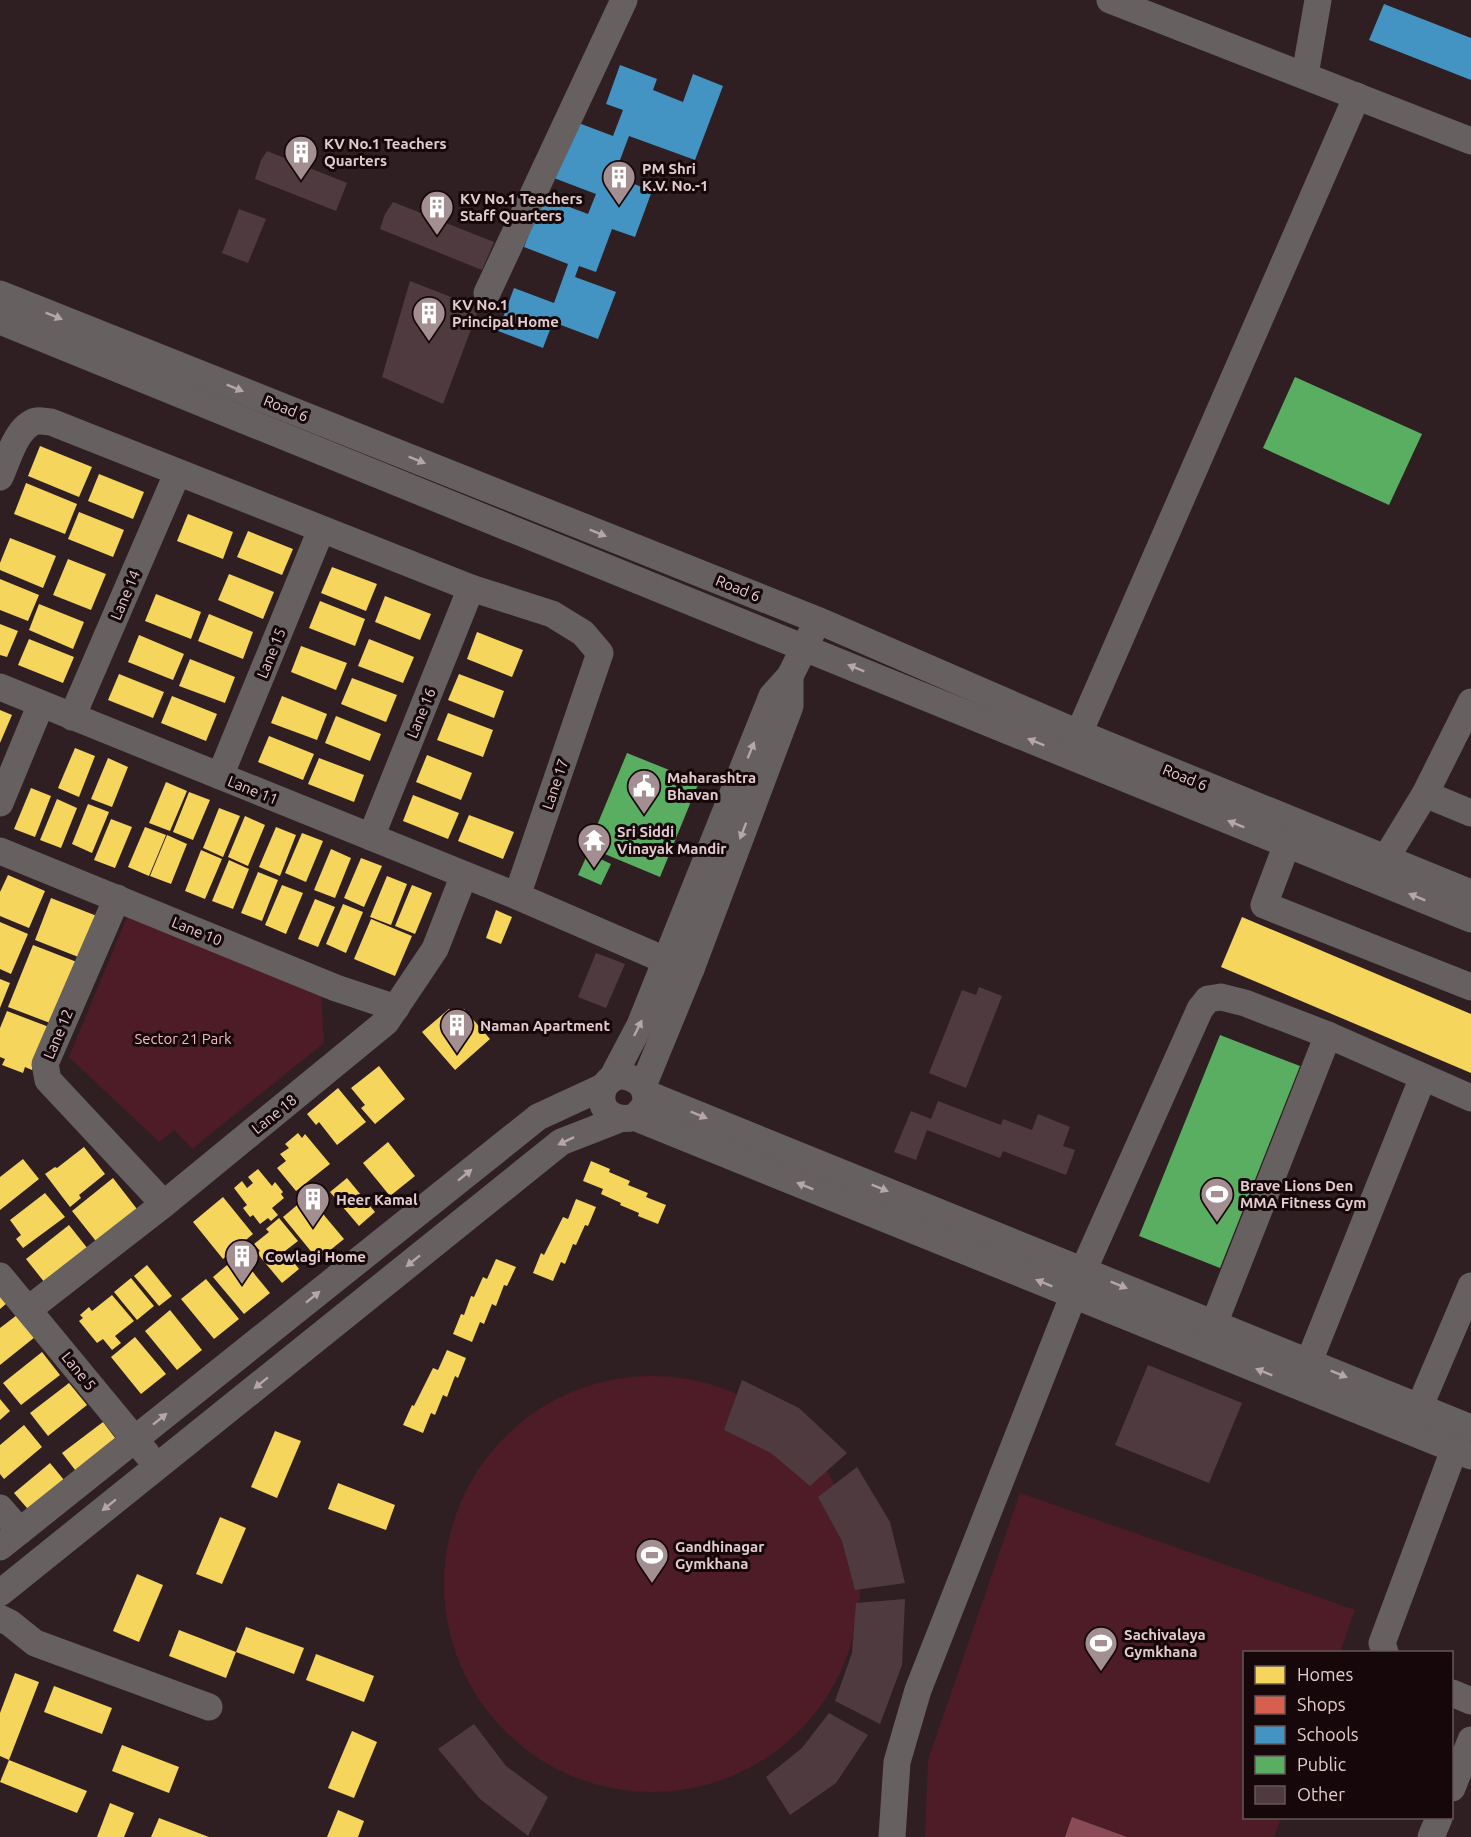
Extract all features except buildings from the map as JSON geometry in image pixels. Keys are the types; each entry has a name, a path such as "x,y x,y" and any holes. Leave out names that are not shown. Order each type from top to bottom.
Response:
{"street":[{"path":"487,293 624,0"},
{"path":"1305,75 1318,0"},
{"path":"1117,1 1471,141"},
{"path":"1074,745 1357,96"},
{"name":"Road 6","path":"0,294 817,620 1074,745 1287,844 1471,919"},
{"name":"Road 6","path":"0,321 805,647 1386,858 1471,893"},
{"path":"0,477 18,438 26,427 38,421 51,422 177,474 471,588"},
{"name":"Lane 14","path":"72,717 177,474"},
{"name":"Lane 15","path":"220,776 321,530"},
{"name":"Lane 17","path":"471,588 552,614 583,633 600,653 517,896"},
{"name":"Lane 16","path":"371,837 471,588"},
{"path":"0,1593 561,1142 635,1104 679,965 772,696 790,676 817,620"},
{"name":"Lane 11","path":"0,687 517,896 679,965"},
{"path":"1386,858 1425,794 1471,702"},
{"path":"0,803 42,704"},
{"path":"1425,794 1471,813"},
{"path":"1287,844 1264,905 1471,987"},
{"name":"Lane 10","path":"0,851 336,988 396,1008"},
{"name":"Lane 18","path":"29,1309 164,1204 386,1022 435,949 464,875"},
{"name":"Lane 12","path":"117,898 45,1064 45,1073 48,1080 73,1108 164,1204"},
{"path":"679,965 640,1025 608,1083 602,1099 608,1112 635,1104 1083,1270 1209,1336 1304,1375 1409,1431 1462,1453 1382,1643 1384,1651"},
{"path":"892,1837 897,1762 918,1690 1083,1270 1200,1009 1208,999 1221,997 1245,1003 1328,1035 1471,1098"},
{"path":"1209,1336 1328,1035"},
{"path":"0,1508 10,1539 538,1116 625,1076 638,1081 635,1104"},
{"path":"1304,1375 1423,1077"},
{"path":"635,1104 1074,1295 1209,1336"},
{"path":"439,1196 461,1222"},
{"name":"Lane 5","path":"0,1276 158,1466"},
{"path":"1409,1431 1471,1286"},
{"path":"273,1329 294,1356"},
{"path":"1304,1375 1420,1407 1471,1428"},
{"path":"0,1618 35,1643 209,1707"},
{"path":"1453,1693 1471,1701"},
{"path":"1453,1785 1471,1740"},
{"path":"1431,1837 1439,1819"}],"green space":[{"name":"Sector 21 Park","path":"127,917 321,995 324,1043 192,1149 174,1130 159,1142 69,1057"},
{"name":"Gandhinagar Gymkhana","path":"652,1376 692,1380 731,1392 767,1411 799,1437 825,1469 844,1505 856,1544 860,1584 856,1624 844,1663 825,1699 799,1731 767,1757 731,1776 692,1788 652,1792 612,1788 573,1776 537,1757 505,1731 479,1699 460,1663 448,1624 444,1584 448,1544 460,1505 479,1469 505,1437 537,1411 573,1392 612,1380"},
{"name":"Sachivalaya Gymkhana","path":"1020,1493 1355,1610 1340,1651 1243,1651 1243,1819 1281,1819 1274,1837 925,1837 928,1760"}],"shaded area":[{"path":"1072,1817 1127,1837 1065,1837"}],"place":[{"name":"KV No.1 Teachers Quarters","path":"301,181"},
{"name":"PM Shri K.V. No.-1","path":"619,206"},
{"name":"KV No.1 Teachers Staff Quarters","path":"437,236"},
{"name":"KV No.1 Principal Home","path":"429,342"},
{"name":"Maharashtra Bhavan","path":"644,815"},
{"name":"Sri Siddi Vinayak Mandir","path":"594,869"},
{"name":"Naman Apartment","path":"457,1054"},
{"name":"Brave Lions Den MMA Fitness Gym","path":"1217,1223"},
{"name":"Heer Kamal","path":"313,1228"},
{"name":"Cowlagi Home","path":"242,1285"},
{"name":"Gandhinagar Gymkhana","path":"652,1584"},
{"name":"Sachivalaya Gymkhana","path":"1101,1672"}]}
